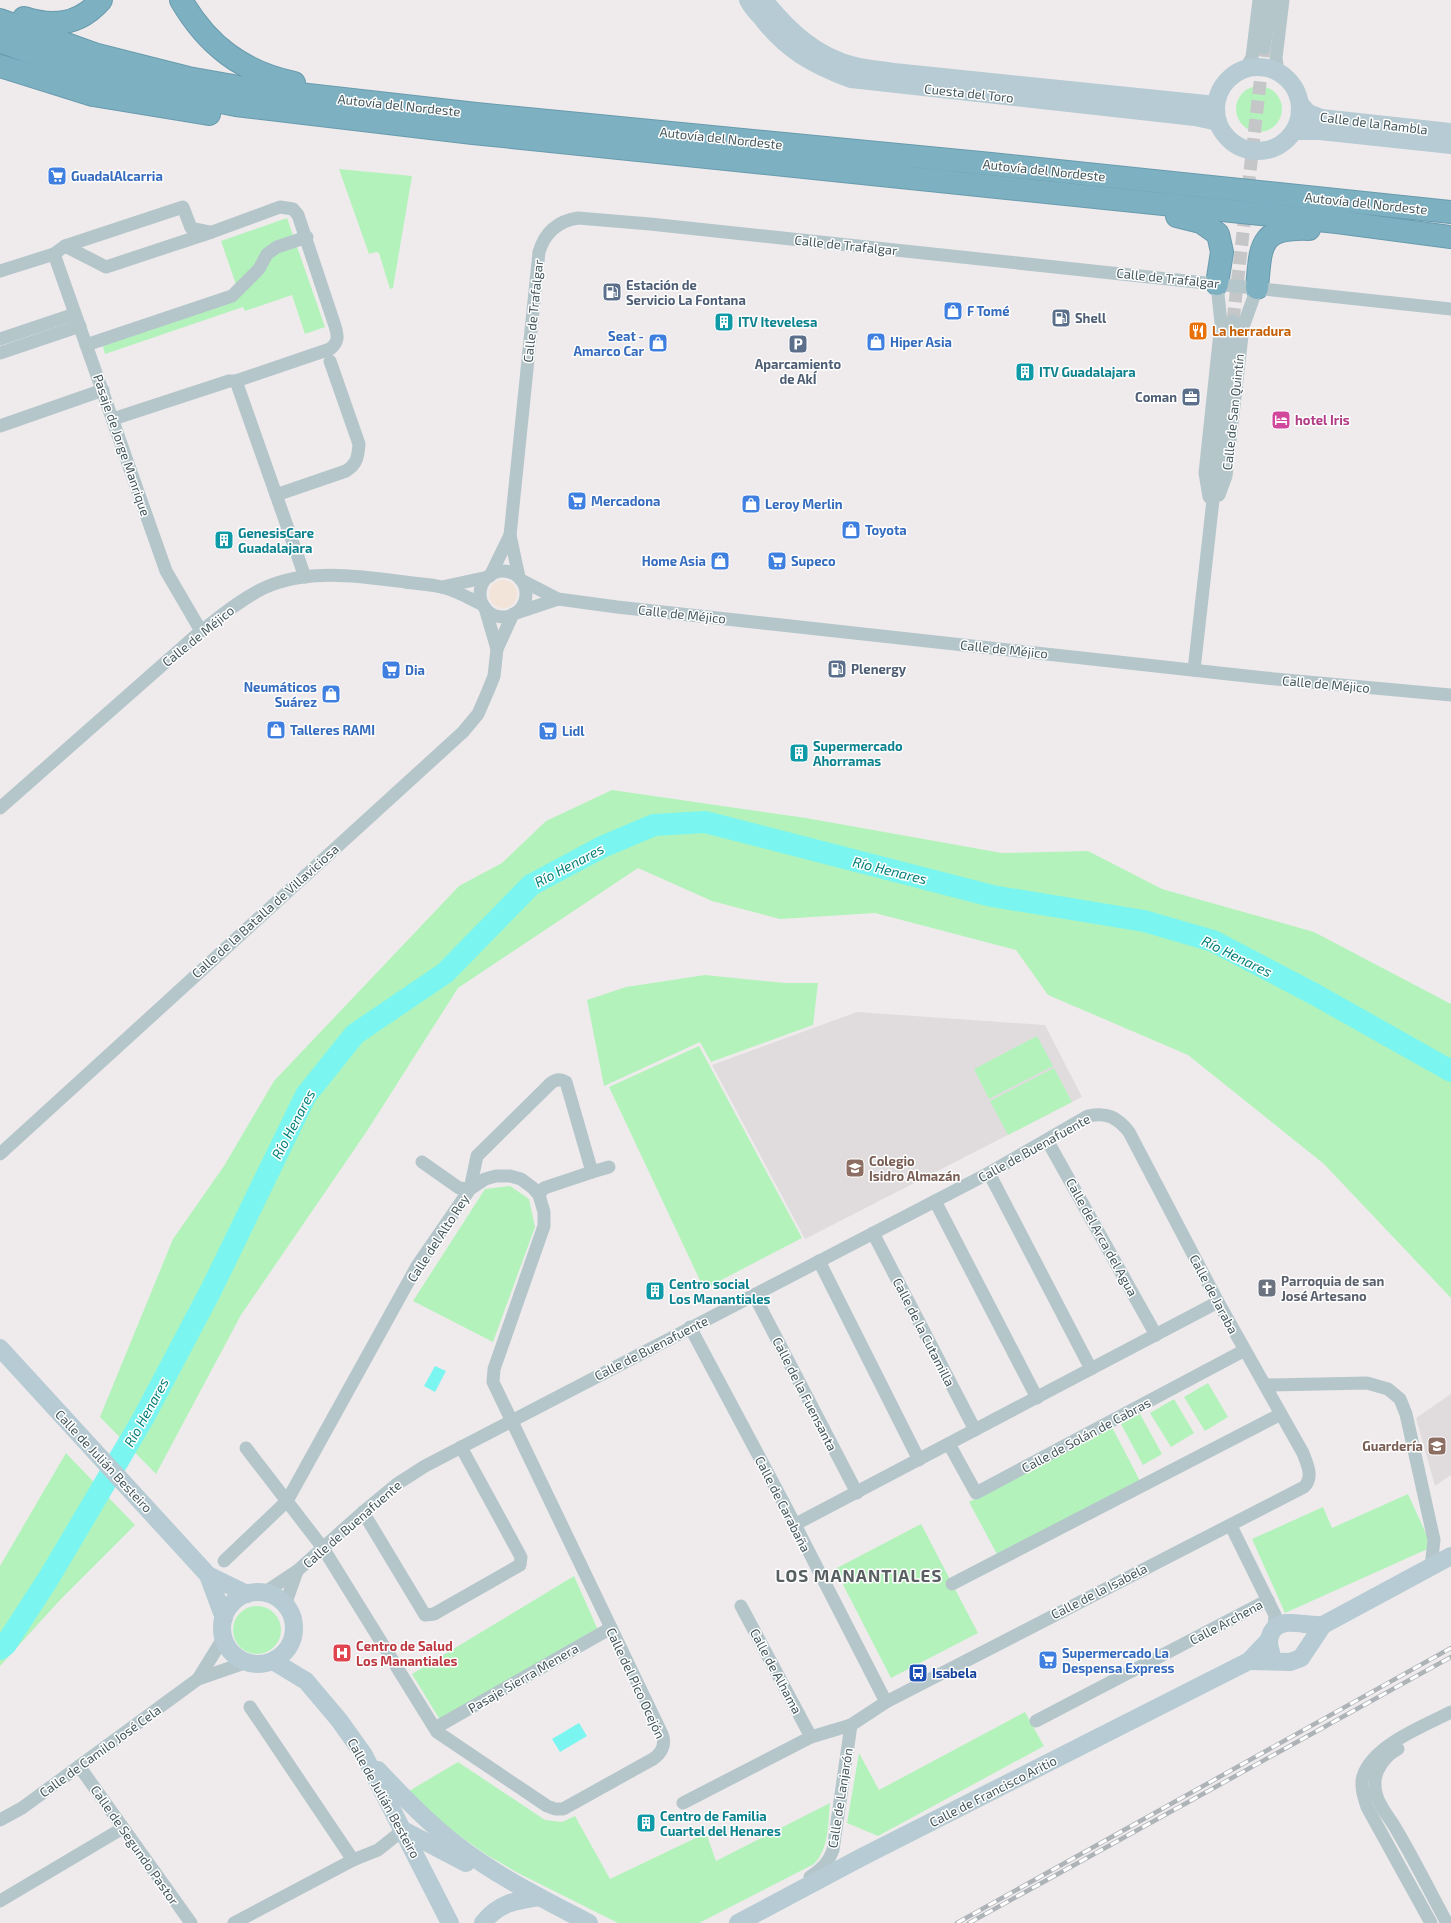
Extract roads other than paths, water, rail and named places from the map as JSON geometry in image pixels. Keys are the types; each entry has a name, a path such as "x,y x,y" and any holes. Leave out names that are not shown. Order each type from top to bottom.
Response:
{"highway":[{"path":"0,10 34,22 60,23 76,20 101,0"},
{"path":"181,0 201,29 227,54 242,65 275,78 293,82 379,93 640,121 707,147 803,177 1132,210 1188,218 1201,222 1218,234 1222,252 1217,284"},
{"name":"Autovía del Nordeste","path":"0,20 104,58 188,78 238,87 468,113 707,147 1321,220 1451,237"},
{"name":"Autovía del Nordeste","path":"0,41 55,62 130,84 236,105 312,115 473,133 707,147 1451,212"},
{"path":"0,66 93,96 182,110 376,130 473,133"},
{"path":"1257,288 1263,243 1274,234 1301,229 1408,232"}],"street":[{"name":"Cuesta del Toro","path":"748,0 769,27 793,51 821,68 850,79 1195,116 1217,113"},
{"path":"764,0 779,18 801,40 827,55 854,66 1217,113"},
{"path":"1246,68 1252,57 1260,0"},
{"path":"1264,48 1271,0"},
{"path":"1278,72 1276,58 1283,0"},
{"path":"1262,67 1278,72 1289,80 1297,92 1301,105 1299,118 1294,131 1286,141 1274,148 1260,151 1247,149 1234,143 1217,113 1221,89 1231,76 1246,68 1262,67"},
{"name":"Calle de la Rambla","path":"1301,105 1308,114 1321,118 1451,132"},
{"path":"1294,131 1320,131 1451,145"},
{"path":"0,271 54,254 65,246 183,207 191,228 212,232"},
{"path":"65,246 106,267 212,232 280,207 286,207 292,209 298,215 307,237 335,326 338,338 336,345 330,349 236,381 229,381 113,419"},
{"name":"Calle de Trafalgar","path":"520,579 510,534 539,252 546,235 553,228 569,220 578,218 650,224 1451,309"},
{"path":"86,345 232,296 258,269 267,254 277,247 307,237"},
{"name":"Pasaje de Jorge Manrique","path":"54,254 166,571 202,631"},
{"name":"Calle de San Quintín","path":"1212,513 1205,473 1221,323 1217,284"},
{"name":"Calle de San Quintín","path":"1212,513 1226,476 1243,327 1257,288"},
{"path":"0,339 78,320"},
{"path":"0,353 78,320"},
{"name":"Calle de San Quintín","path":"1194,670 1233,321"},
{"path":"276,495 346,471 354,466 357,459 359,444 330,361"},
{"path":"236,381 305,577"},
{"path":"0,426 103,390"},
{"name":"Calle de Trafalgar","path":"489,576 510,534"},
{"path":"501,571 509,572 520,579 526,594 522,608 515,614 502,617 494,615 484,606 481,590 489,576 501,571"},
{"name":"Calle de Méjico","path":"0,808 202,631 234,607 265,588 292,579 305,577 335,576 371,578 442,587 484,606"},
{"name":"Calle de Méjico","path":"442,587 489,576"},
{"name":"Calle de Méjico","path":"520,579 558,599 617,607 1265,678 1451,695"},
{"name":"Calle de Méjico","path":"515,614 558,599"},
{"name":"Calle de la Batalla de Villaviciosa","path":"484,606 497,649"},
{"name":"Calle de la Batalla de Villaviciosa","path":"0,1154 463,732 478,714 494,676 497,649 515,614"},
{"path":"422,1162 459,1188 470,1189 478,1156 556,1080 562,1080 566,1082 592,1172"},
{"name":"Calle de Buenafuente","path":"255,1594 297,1571 397,1484 425,1466 989,1173 1088,1116 1099,1114 1110,1115"},
{"name":"Calle de Jaraba","path":"1110,1115 1120,1121 1129,1132 1218,1302 1303,1453 1309,1469 1309,1478"},
{"name":"Calle del Arca del Agua","path":"1047,1140 1156,1335"},
{"path":"511,1420 493,1382 493,1374 544,1226 544,1212 539,1195 544,1188 608,1167"},
{"path":"989,1173 1091,1369"},
{"name":"Calle del Alto Rey","path":"224,1561 287,1501 417,1266 470,1189 485,1179 496,1176 510,1176 524,1181 539,1195"},
{"path":"935,1201 1037,1398"},
{"name":"Calle de la Cutamilla","path":"873,1233 975,1430"},
{"path":"819,1261 919,1460"},
{"name":"Calle de la Fuensanta","path":"754,1295 857,1493"},
{"path":"794,1525 1218,1302"},
{"name":"Calle de Carabaña","path":"690,1328 886,1702"},
{"name":"Calle de Julián Besteiro","path":"0,1348 208,1575 224,1618"},
{"name":"Calle de Solán de Cabras","path":"949,1444 976,1493 1245,1350"},
{"path":"1265,1385 1367,1383 1388,1388 1400,1399 1406,1414 1434,1540 1431,1567"},
{"path":"952,1584 1281,1414"},
{"name":"Calle del Pico Ocejón","path":"246,1448 323,1548 440,1734 546,1806 555,1809 563,1809 653,1759 660,1753 664,1744 663,1737 511,1420"},
{"path":"363,1512 425,1615 434,1614 520,1565 521,1557 461,1447"},
{"name":"Calle de la Isabela","path":"886,1702 1036,1623 1231,1526 1304,1487 1309,1478"},
{"path":"1231,1526 1280,1626"},
{"name":"Calle de Francisco Aritio","path":"1248,1661 1284,1662 1296,1661 1302,1658 1323,1625 1451,1556"},
{"name":"Calle de Buenafuente","path":"286,1605 297,1571"},
{"name":"Calle de Julián Besteiro","path":"208,1575 255,1594"},
{"path":"255,1594 276,1597 286,1605 293,1618 294,1634 288,1649 273,1661 256,1664 247,1662 236,1657 228,1648 224,1637 224,1618 232,1604 255,1594"},
{"name":"Calle Archena","path":"1036,1721 1268,1600"},
{"name":"Calle de Alhama","path":"741,1606 811,1737"},
{"path":"1280,1626 1323,1625"},
{"path":"1280,1626 1304,1630 1308,1647"},
{"path":"1280,1626 1269,1646 1274,1656 1284,1662"},
{"name":"Calle de Francisco Aritio","path":"738,1923 862,1857 1248,1661 1280,1626"},
{"name":"Pasaje Sierra Menera","path":"435,1728 611,1628"},
{"name":"Calle de Camilo José Cela","path":"198,1679 224,1637"},
{"name":"Calle de Julián Besteiro","path":"292,1641 306,1681"},
{"name":"Calle de Julián Besteiro","path":"273,1661 306,1681 340,1720 364,1755 450,1923"},
{"name":"Calle de Camilo José Cela","path":"0,1820 22,1808 198,1679 247,1662"},
{"path":"683,1803 811,1737 851,1725 886,1702"},
{"path":"250,1707 353,1860"},
{"path":"1431,1923 1367,1807 1362,1793 1363,1777 1374,1756 1451,1712"},
{"path":"1447,1923 1396,1828 1377,1798 1374,1784 1379,1766 1392,1752 1451,1720"},
{"name":"Calle de Lanjarón","path":"792,1895 807,1879 822,1870 828,1862 833,1850 851,1725"},
{"path":"364,1755 413,1807 448,1838 488,1866 540,1897 589,1923"},
{"name":"Calle de Segundo Pastor","path":"79,1766 123,1828 185,1921"},
{"path":"0,1901 123,1828"},
{"path":"234,1923 353,1860 378,1850 402,1830 514,1888 540,1897"},
{"path":"483,1923 495,1910 503,1905 540,1897"}],"water":[{"path":"435,1366 446,1371 435,1392 424,1386"},
{"path":"579,1723 587,1736 560,1752 552,1739"}],"waterway":[{"name":"Río Henares","path":"0,1649 6,1644 50,1576 144,1417 211,1290 306,1095 355,1034 445,973 531,885 602,847 654,825 705,822 992,896 1144,921 1213,941 1316,995 1451,1071"}],"tunnel":[{"path":"1233,321 1264,48"}],"railway":[{"path":"957,1923 1451,1648"},
{"path":"969,1923 1451,1657"}],"place":[{"name":"GuadalAlcarria","path":"57,176"},
{"name":"Estación de Servicio La Fontana","path":"612,292"},
{"name":"F Tomé","path":"953,311"},
{"name":"Shell","path":"1061,318"},
{"name":"ITV Itevelesa","path":"724,322"},
{"name":"La herradura","path":"1198,331"},
{"name":"Hiper Asia","path":"876,342"},
{"name":"Seat - Amarco Car","path":"658,343"},
{"name":"Aparcamiento de AkÍ","path":"798,344"},
{"name":"ITV Guadalajara","path":"1025,372"},
{"name":"Coman","path":"1191,397"},
{"name":"hotel Iris","path":"1281,420"},
{"name":"Mercadona","path":"577,501"},
{"name":"Leroy Merlin","path":"751,504"},
{"name":"Toyota","path":"851,530"},
{"name":"GenesisCare Guadalajara","path":"224,540"},
{"name":"Home Asia","path":"720,561"},
{"name":"Supeco","path":"777,561"},
{"name":"Plenergy","path":"837,669"},
{"name":"Dia","path":"391,670"},
{"name":"Neumáticos Suárez","path":"331,694"},
{"name":"Talleres RAMI","path":"276,730"},
{"name":"Lidl","path":"548,731"},
{"name":"Supermercado Ahorramas","path":"799,753"},
{"name":"Colegio Isidro Almazán","path":"855,1168"},
{"name":"Parroquia de san José Artesano","path":"1267,1288"},
{"name":"Centro social Los Manantiales","path":"655,1291"},
{"name":"Guardería","path":"1437,1446"},
{"name":"Centro de Salud Los Manantiales","path":"342,1653"},
{"name":"Supermercado La Despensa Express","path":"1048,1660"},
{"name":"Isabela","path":"918,1673"},
{"name":"Centro de Familia Cuartel del Henares","path":"646,1823"}],"district":[{"name":"LOS MANANTIALES","path":"859,1575"}]}
